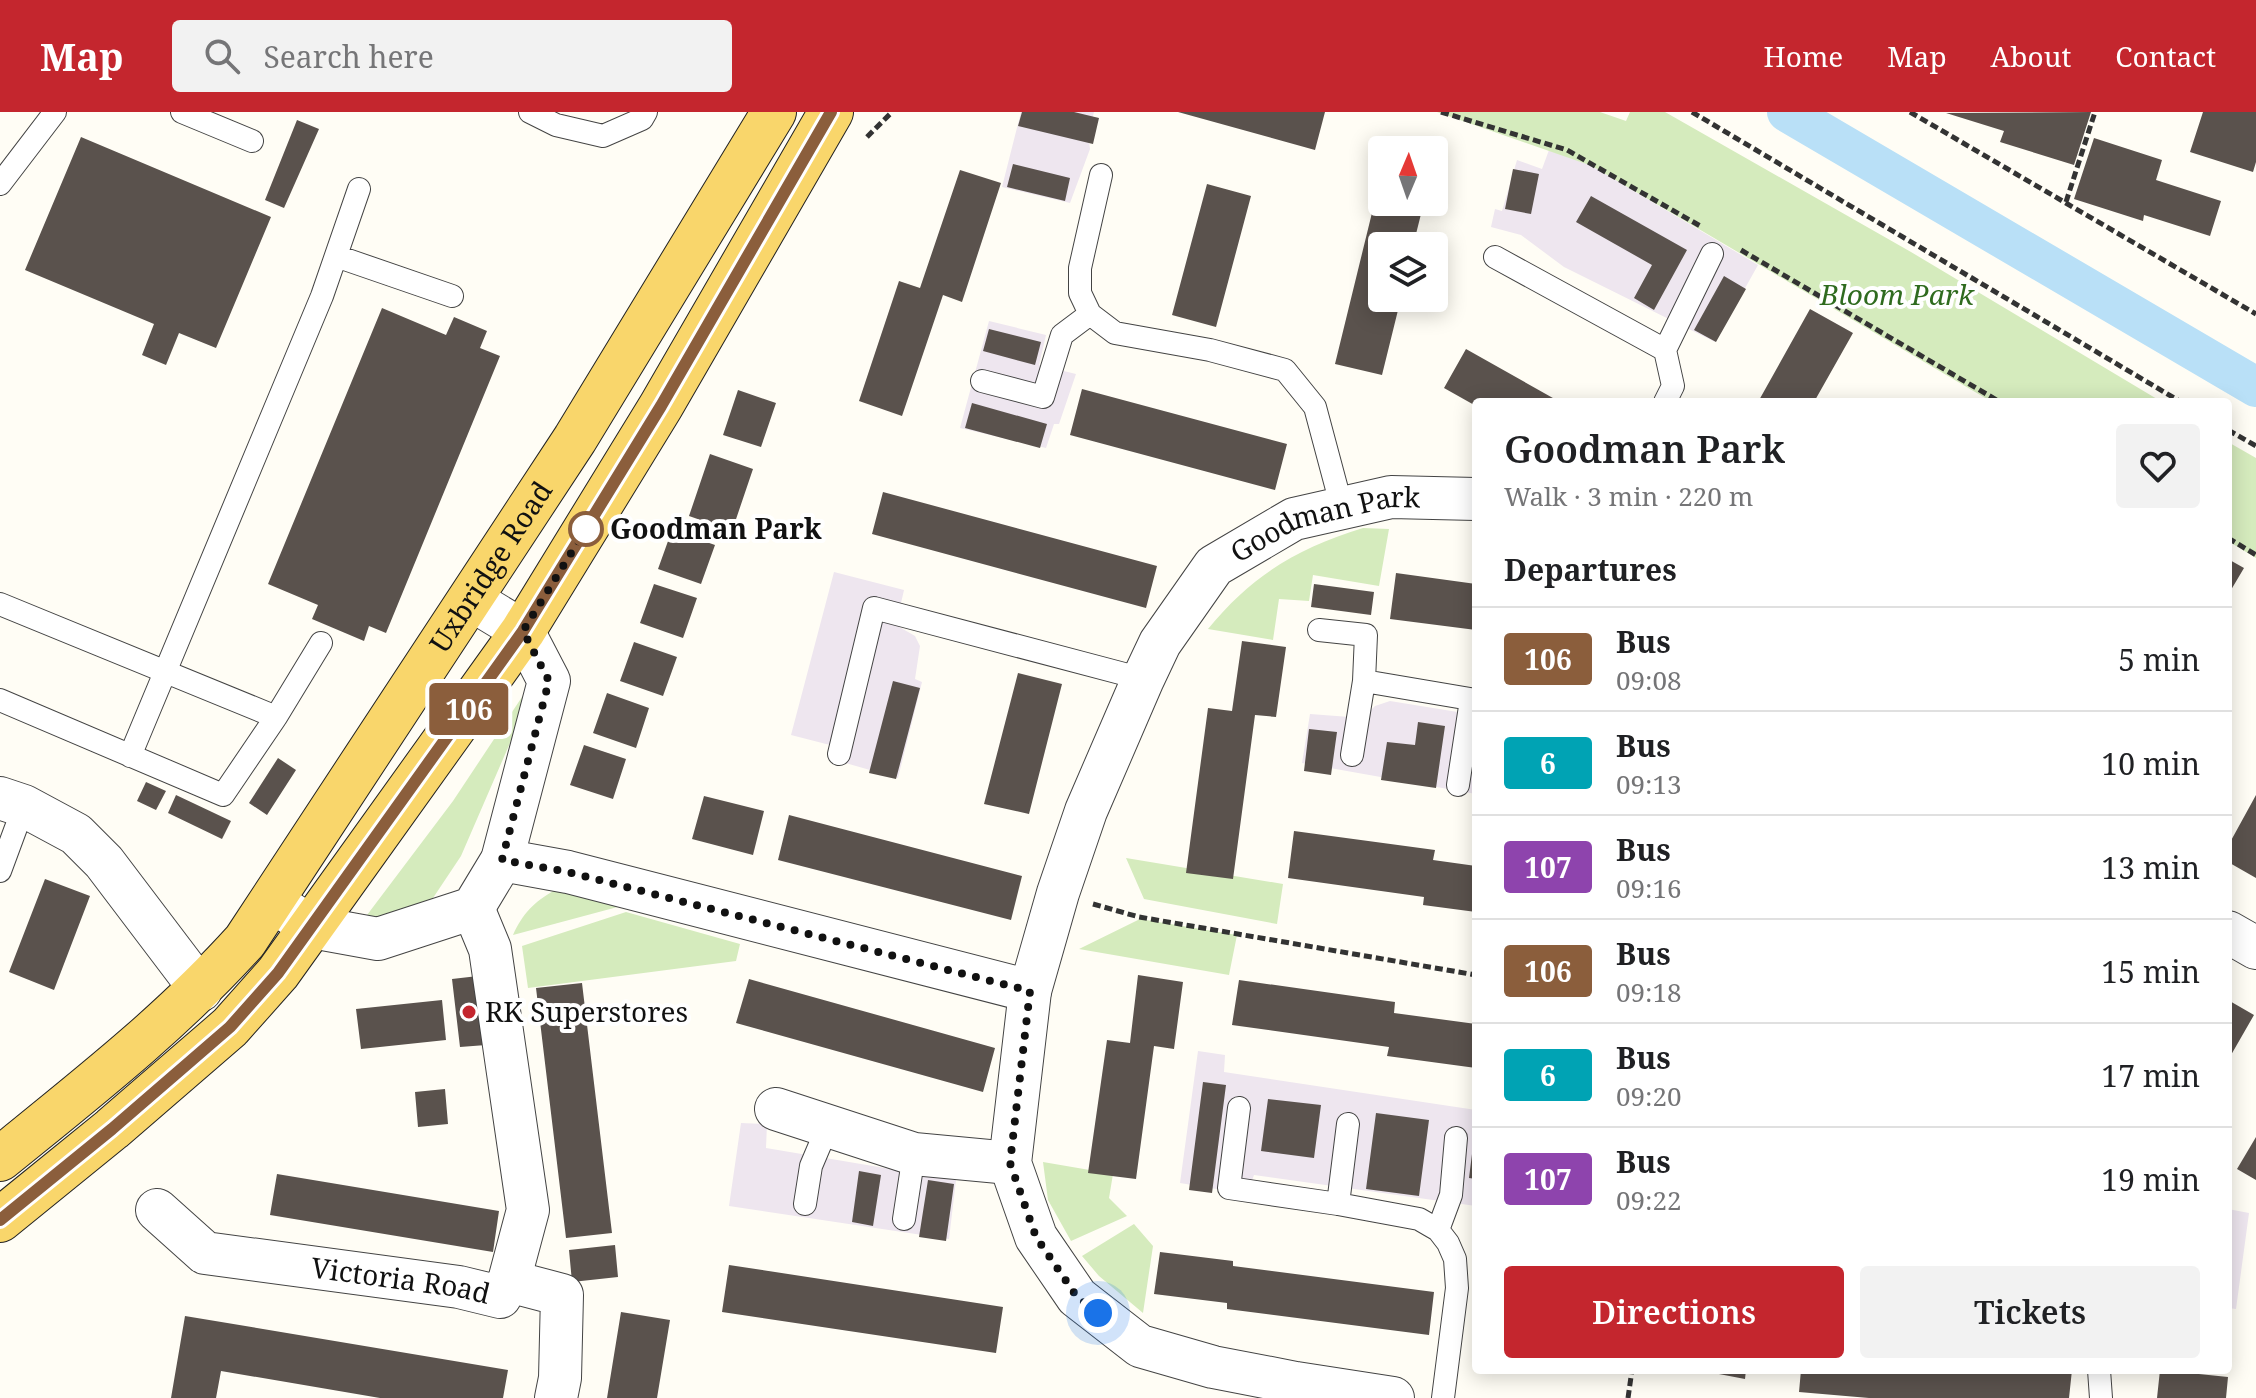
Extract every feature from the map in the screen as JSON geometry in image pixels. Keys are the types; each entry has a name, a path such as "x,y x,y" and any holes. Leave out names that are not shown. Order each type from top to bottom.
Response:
{"main road":[{"name":"Uxbridge Road","path":"0,1159 112,1069 201,990 245,941 575,439 774,112"},
{"name":"Uxbridge Road","path":"0,1220 230,1027 278,973 523,631 654,418 831,112"}],"street":[{"name":"Goodman Park","path":"1393,1398 1294,1391 1140,1346 1077,1297 1036,1237 1010,1163 1030,991 1058,893 1086,811 1160,643 1214,566 1294,519 1391,497 1472,499"},
{"path":"271,901 312,927 378,939 473,908 502,860 549,681 523,631 470,599"},
{"path":"12,802 76,834 95,853 201,990"},
{"path":"502,860 568,872 1030,991"},
{"name":"Victoria Road","path":"157,1210 205,1253 459,1287 500,1297 509,1281 528,1210 490,949 473,908"},
{"path":"2232,934 2256,948"},
{"path":"776,1109 914,1154 1010,1163"},
{"path":"509,1281 562,1295 560,1378 556,1398"}],"lane":[{"path":"0,184 55,112"},
{"path":"182,112 252,141"},
{"path":"530,112 556,125 603,136 642,119 646,112"},
{"path":"1101,175 1080,268 1080,293 1090,314 1115,333 1210,350 1285,370 1315,407 1342,508"},
{"path":"130,756 322,296 359,189"},
{"path":"717,206 762,230"},
{"path":"1667,398 1673,386 1665,350 1712,254"},
{"path":"336,256 452,296"},
{"path":"1495,257 1665,350"},
{"path":"982,381 1043,397 1062,335 1090,314"},
{"path":"0,604 276,717"},
{"path":"839,754 874,608 1143,679"},
{"path":"1319,630 1366,635 1364,681 1352,755"},
{"path":"0,700 223,795 321,643"},
{"path":"1364,681 1472,700"},
{"path":"1458,785 1472,706"},
{"path":"0,871 12,802"},
{"path":"1239,1108 1229,1188 1419,1219 1438,1230 1448,1243 1455,1259 1457,1288 1443,1398"},
{"path":"1338,1204 1348,1124"},
{"path":"805,1204 811,1166 828,1126"},
{"path":"1438,1230 1451,1195 1456,1138"},
{"path":"904,1219 914,1154"},
{"path":"2099,1374 2101,1398"}],"path":[{"path":"1692,112 2174,398"},
{"path":"1910,112 2256,314"},
{"path":"2066,202 2095,112"},
{"path":"2232,432 2256,446"},
{"path":"2232,540 2256,555"},
{"path":"1058,893 1139,917 1472,974"},
{"path":"1628,1398 1631,1374"}],"shaded area":[{"path":"1021,112 1094,112 1088,135 1090,149 1070,203 1002,187"},
{"path":"1549,150 1592,166 1758,265 1715,342 1564,267 1521,235 1491,227 1495,209 1502,211 1517,160 1542,169"},
{"path":"989,321 1046,335 1039,365 1076,374 1059,424 1054,424 1046,448 960,428"},
{"path":"834,572 904,590 896,625 915,636 920,646 915,679 922,682 898,778 828,758 830,745 791,735"},
{"path":"1390,701 1472,714 1472,793 1302,763 1310,714 1363,718 1375,706"},
{"path":"1198,1051 1225,1055 1224,1072 1472,1109 1472,1205 1254,1175 1247,1194 1180,1183"},
{"path":"741,1123 767,1124 766,1148 956,1180 949,1239 729,1206"},
{"path":"2232,1210 2249,1213 2236,1309 2232,1308"}],"green space":[{"name":"Bloom Park","path":"1437,112 1600,112 1626,121 1630,112 1665,112 1911,252 2155,398 1985,398 1592,166"},
{"path":"2232,444 2256,458 2256,558 2232,543"},
{"path":"1363,528 1389,529 1379,586 1313,575 1309,601 1279,599 1273,640 1208,629 1242,593 1278,566 1318,545"},
{"path":"524,694 513,736 461,856 427,907 361,923 453,801"},
{"path":"1126,858 1283,884 1277,924 1144,899"},
{"path":"555,890 625,905 513,935 530,909"},
{"path":"626,912 740,944 736,961 528,988 522,946"},
{"path":"1140,919 1237,935 1229,975 1079,949"},
{"path":"1043,1162 1113,1174 1109,1198 1127,1216 1071,1241 1048,1200"},
{"path":"1134,1224 1153,1246 1143,1313 1099,1276 1082,1256"}],"building":[{"path":"1022,112 1074,112 1099,118 1093,144 1018,126"},
{"path":"1178,112 1325,112 1315,150"},
{"path":"2091,112 2074,165 2000,142 2004,131 1946,113"},
{"path":"2203,112 2256,112 2256,162 2253,172 2190,152"},
{"path":"297,120 319,129 284,208 265,200"},
{"path":"81,137 271,217 216,348 179,333 166,365 142,355 154,324 25,270"},
{"path":"2094,138 2162,160 2156,180 2221,201 2210,236 2144,215 2143,221 2074,199"},
{"path":"1013,164 1070,178 1065,201 1007,187"},
{"path":"1513,169 1539,174 1531,214 1505,209"},
{"path":"960,170 1001,183 962,302 943,295 902,416 859,401 899,281 920,288"},
{"path":"1207,184 1251,196 1216,327 1172,315"},
{"path":"1591,196 1687,250 1654,310 1634,298 1652,265 1576,222"},
{"path":"1371,216 1420,216 1416,232 1368,232 1368,312 1398,312 1382,375 1335,364"},
{"path":"1724,276 1746,289 1716,342 1694,330"},
{"path":"382,308 446,335 454,317 487,331 480,348 500,356 386,633 369,626 364,641 312,619 318,605 268,584"},
{"path":"1810,309 1853,333 1816,398 1760,398"},
{"path":"989,329 1041,342 1035,365 983,351"},
{"path":"1466,349 1553,398 1472,398 1472,404 1444,388"},
{"path":"1082,389 1287,444 1275,490 1070,435"},
{"path":"738,390 776,403 761,447 723,435"},
{"path":"972,403 1047,424 1040,448 965,428"},
{"path":"710,454 753,469 732,531 689,516"},
{"path":"883,492 1157,566 1146,608 872,534"},
{"path":"672,530 715,545 701,584 658,569"},
{"path":"2232,561 2244,568 2232,588"},
{"path":"1396,573 1472,583 1472,629 1390,619"},
{"path":"654,584 697,598 683,638 640,623"},
{"path":"1314,584 1374,592 1371,615 1311,607"},
{"path":"1242,641 1286,647 1276,717 1255,715 1233,879 1186,873 1208,708 1232,711"},
{"path":"634,642 677,657 663,696 620,681"},
{"path":"1018,673 1062,684 1029,814 984,804"},
{"path":"893,681 920,688 896,779 869,773"},
{"path":"607,693 649,708 636,748 593,733"},
{"path":"1418,722 1445,726 1436,788 1381,780 1387,742 1415,745"},
{"path":"1309,729 1337,732 1331,775 1304,771"},
{"path":"584,745 626,759 613,799 570,785"},
{"path":"278,758 296,770 267,815 249,803"},
{"path":"146,782 166,791 156,810 137,801"},
{"path":"176,795 231,821 222,839 168,813"},
{"path":"2256,795 2256,878 2232,864 2232,839"},
{"path":"704,796 764,811 753,855 692,839"},
{"path":"789,815 1022,876 1011,920 778,860"},
{"path":"1294,831 1435,850 1433,860 1472,865 1472,911 1423,905 1424,897 1288,878"},
{"path":"45,879 90,896 54,990 9,972"},
{"path":"1138,975 1183,982 1174,1049 1154,1046 1136,1179 1088,1173 1107,1040 1130,1043"},
{"name":"RK Superstores","path":"478,976 486,1045 460,1047 452,979"},
{"path":"749,979 995,1048 983,1092 736,1023"},
{"path":"1239,980 1395,1002 1394,1013 1472,1023 1472,1067 1387,1056 1389,1047 1232,1025"},
{"path":"582,983 612,1233 566,1238 536,988"},
{"path":"442,1000 446,1040 361,1049 356,1009"},
{"path":"2232,1002 2254,1015 2232,1053"},
{"path":"1203,1082 1226,1085 1212,1193 1189,1190"},
{"path":"445,1089 448,1124 418,1127 415,1092"},
{"path":"1268,1099 1321,1105 1314,1158 1261,1151"},
{"path":"1376,1113 1429,1120 1419,1196 1366,1189"},
{"path":"2256,1137 2256,1180 2237,1169"},
{"path":"859,1171 881,1175 873,1226 852,1222"},
{"path":"277,1174 499,1211 493,1252 270,1215"},
{"path":"928,1180 954,1184 946,1241 919,1237"},
{"path":"615,1245 618,1277 572,1282 569,1250"},
{"path":"1160,1252 1233,1261 1233,1266 1434,1292 1429,1335 1227,1309 1227,1303 1154,1294"},
{"path":"729,1265 1003,1307 996,1353 722,1312"},
{"path":"621,1312 670,1320 657,1398 607,1398"},
{"path":"185,1316 508,1370 503,1398 380,1398 221,1371 216,1398 171,1398"},
{"path":"1719,1374 1746,1374 1745,1379"},
{"path":"1801,1374 2072,1374 2069,1398 1869,1398 1799,1392"},
{"path":"2160,1374 2228,1377 2226,1398 2157,1398"}],"waterway":[{"path":"1787,112 2256,387"}],"bus line":[{"name":"106","path":"0,1220 230,1027 278,973 523,631 661,406 831,112"}],"place":[{"name":"Goodman Park","path":"586,529"},
{"name":"RK Superstores","path":"469,1012"}],"route":[{"path":"586,529 523,631 549,681 502,860 568,872 1030,991 1010,1163 1036,1237 1077,1297 1098,1313"}]}
